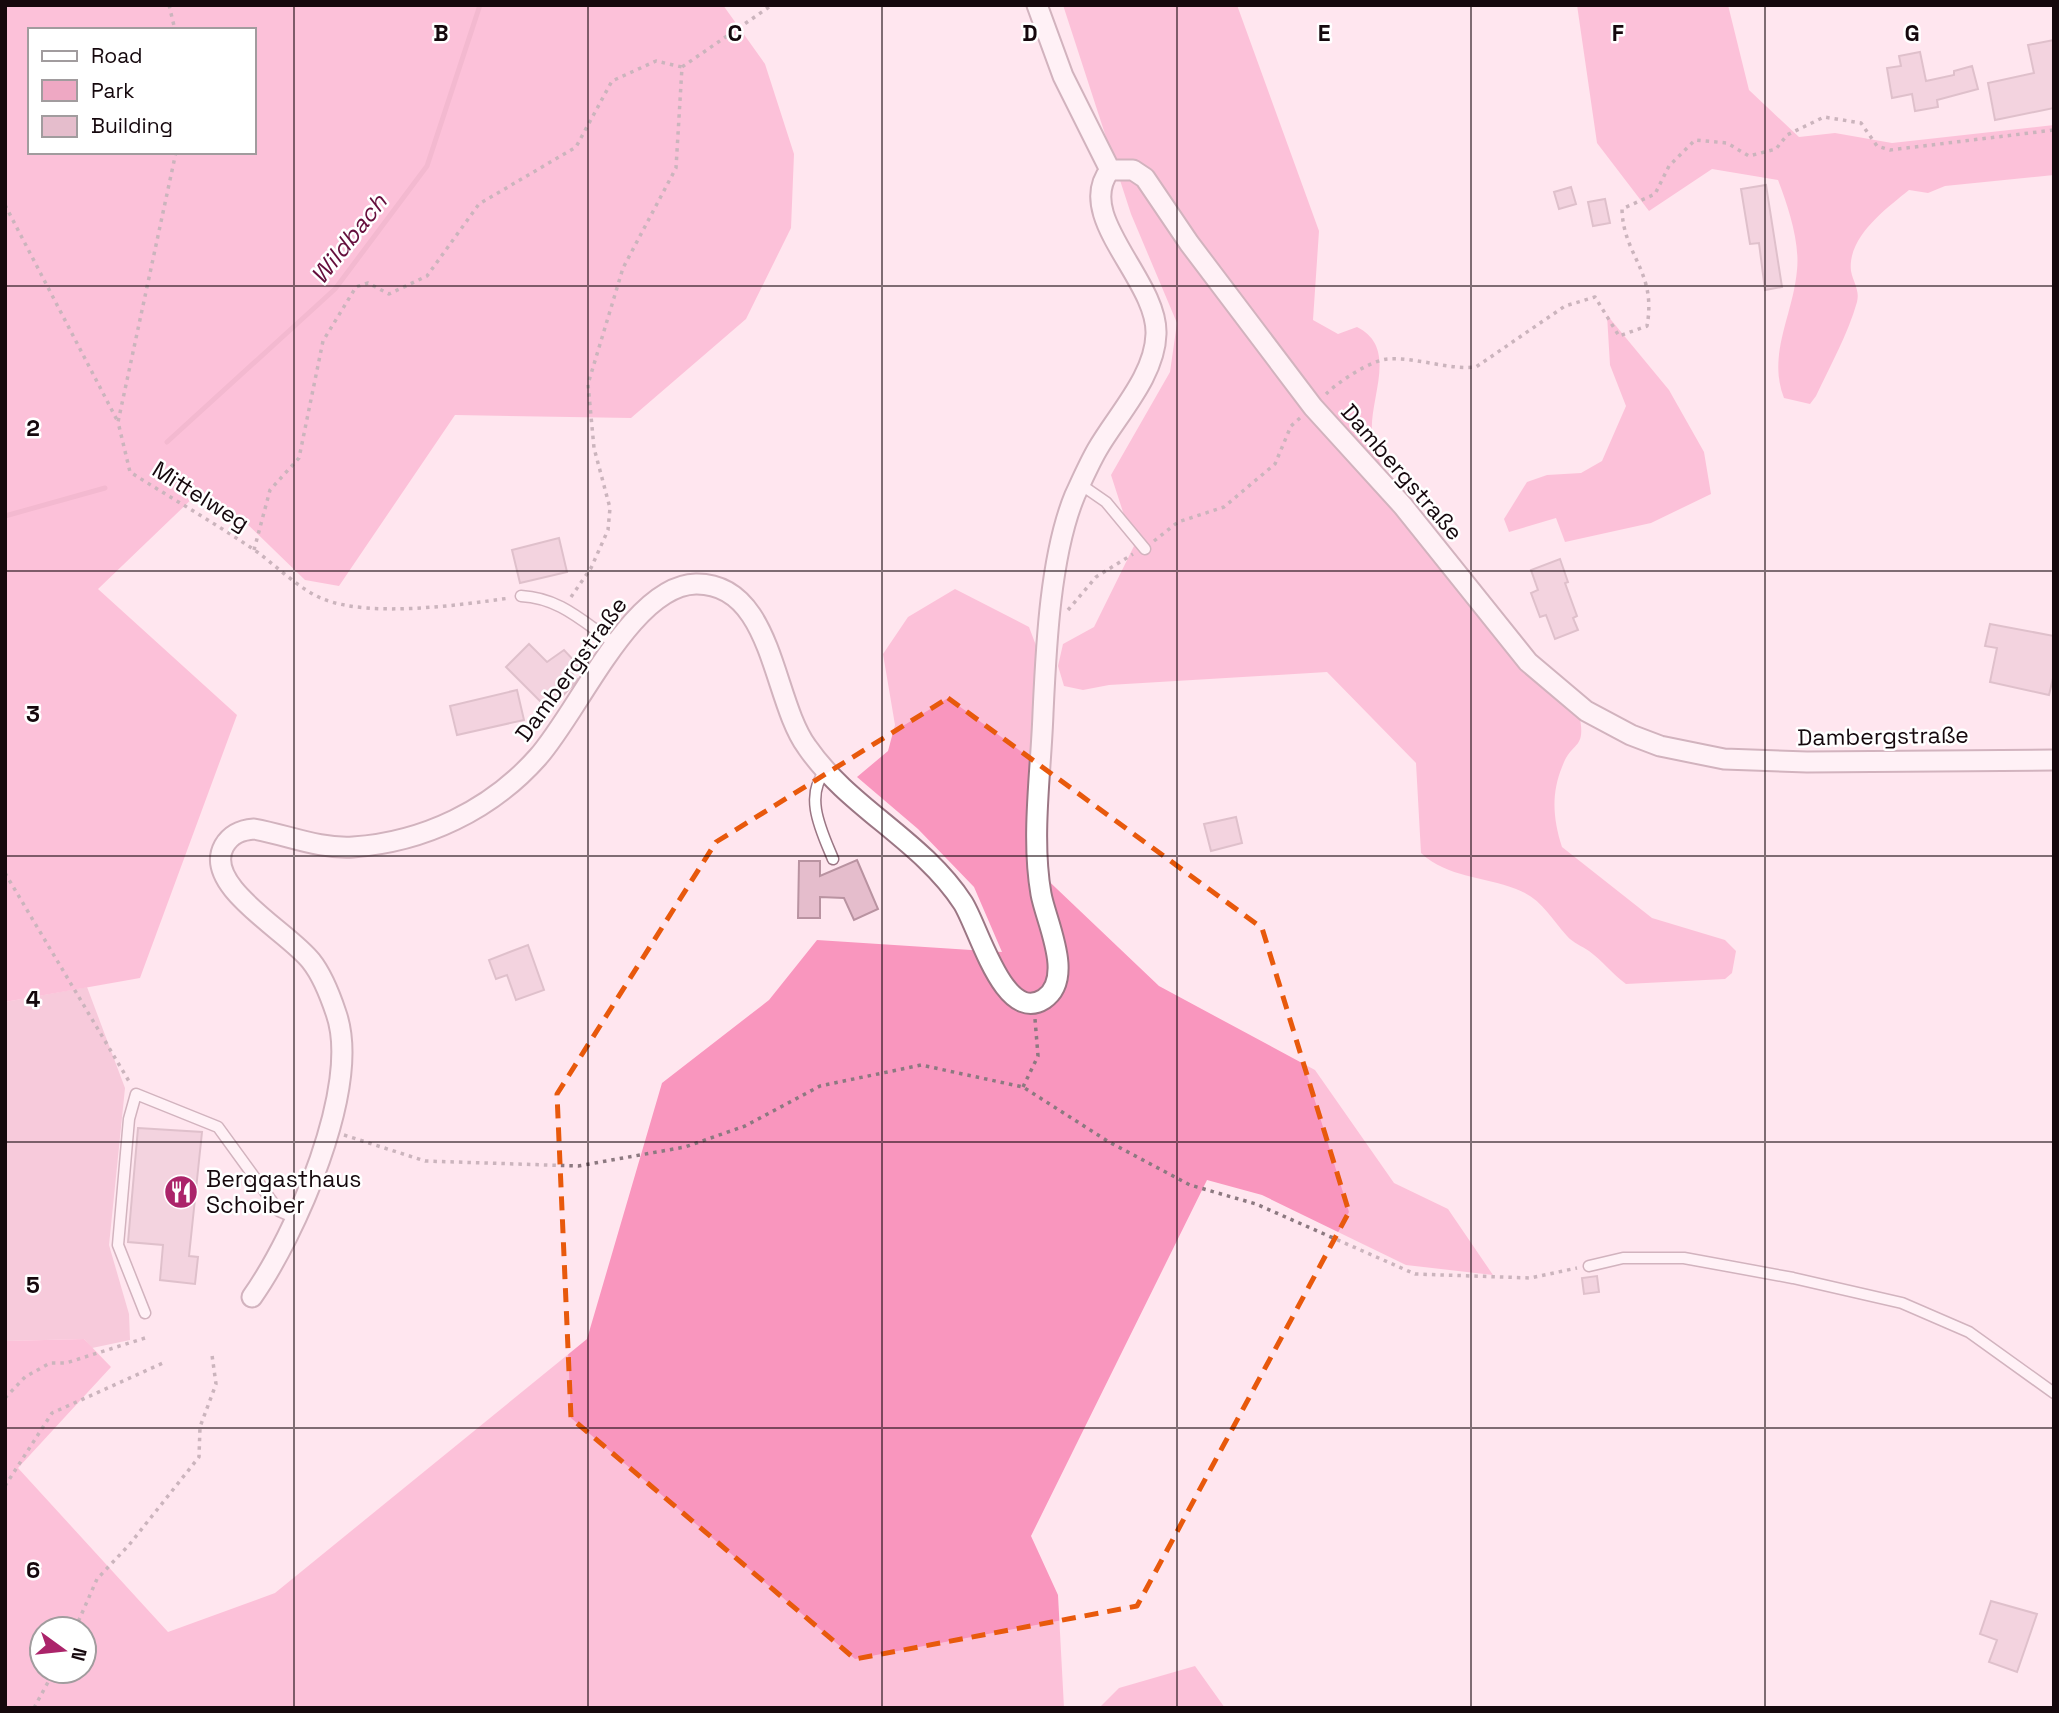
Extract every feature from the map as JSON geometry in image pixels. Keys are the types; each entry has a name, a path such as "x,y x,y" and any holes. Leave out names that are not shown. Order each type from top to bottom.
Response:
{"street":[{"path":"1034,1003 1045,998 1054,988 1058,972 1040,885 1039,866 1044,692 1050,618 1065,528 1080,484 1096,452 1138,384 1156,344 1157,328 1149,296 1102,213 1099,195 1102,180 1110,170 1063,76 1037,5"},
{"name":"Dambergstraße","path":"1110,170 1133,170 1145,178 1189,243 1313,407 1402,506 1528,662 1586,711 1630,735 1691,755 1749,761 2054,760"},
{"name":"Dambergstraße","path":"252,1297 267,1276 295,1218 338,1101 343,1045 326,987 313,962 293,941 233,892 223,877 219,860 223,847 231,836 242,830 254,830 326,846 381,843 419,834 466,815 487,803 537,758 561,728 635,617 671,589 691,584 712,585 729,592 744,603 755,618 798,734 826,770 925,857 945,878 978,928 1001,984 1010,996 1034,1003"}],"lane":[{"path":"1080,484 1106,502 1145,549"},
{"path":"521,596 540,597 564,607 615,644"},
{"path":"826,770 820,777 814,799 820,827 834,859"},
{"path":"145,1313 118,1245 129,1119 136,1094 218,1127 279,1211 295,1218"},
{"path":"1589,1266 1623,1258 1684,1258 1793,1278 1902,1303 1969,1332 2054,1393"}],"path":[{"path":"169,5 175,28"},
{"path":"254,550 270,490 299,458 323,341 356,286 368,283 389,294 427,276 479,204 576,147 612,81 656,61 682,67 772,5"},
{"path":"564,607 591,568 608,530 610,508 594,448 588,384 623,268 676,169 682,67"},
{"path":"1050,618 1065,614 1096,577 1123,559 1145,549 1178,522 1224,507 1275,464 1291,426 1339,382 1386,359 1461,369 1476,367 1565,306 1595,298 1619,336 1647,326 1651,303 1642,266 1623,231 1622,209 1655,194 1669,166 1695,141 1727,143 1749,156 1776,149 1787,135 1824,117 1861,122 1877,146 1890,150 2054,130"},
{"name":"Mittelweg","path":"176,154 118,422 130,472 254,550 309,592 325,600 360,607 433,606 521,596"},
{"path":"5,205 118,422"},
{"path":"5,873 136,1094"},
{"path":"1023,1087 1038,1056 1034,1003"},
{"path":"362,1141 425,1161 578,1166 685,1147 745,1126 820,1086 921,1065 1023,1087 1109,1142 1190,1185 1256,1204 1415,1274 1530,1278 1589,1266"},
{"path":"5,1398 25,1377 50,1363 66,1363 145,1338"},
{"path":"81,1615 97,1579 130,1545 199,1457 200,1427 216,1384 212,1355"},
{"path":"5,1486 52,1413 163,1363"},
{"path":"34,1708 46,1685"}],"highlighted area":[{"path":"948,698 1262,928 1349,1212 1137,1606 855,1659 571,1418 557,1094 716,842"}],"green space":[{"path":"87,987 125,1088 109,1245 129,1314 130,1340 92,1348 84,1339 5,1341 5,1002"}],"shaded area":[{"path":"5,5 723,5 765,64 794,154 791,228 746,319 631,418 455,415 339,586 305,580 240,517 198,493 98,589 237,715 140,978 5,1002"},
{"path":"1063,5 1237,5 1319,231 1313,320 1338,334 1357,327 1370,336 1377,347 1379,374 1372,434 1383,471 1579,713 1580,740 1562,767 1555,797 1555,817 1562,847 1652,918 1725,940 1736,951 1732,973 1725,979 1626,984 1594,955 1569,938 1532,897 1504,885 1454,872 1431,861 1421,853 1416,763 1327,672 1109,685 1083,690 1064,686 1058,666 1063,644 1094,627 1134,546 1111,475 1170,372 1177,323 1131,214"},
{"path":"1577,5 1728,5 1749,90 1799,137 1835,133 1892,143 2054,125 2054,175 1945,186 1928,193 1909,190 1900,197 1870,224 1855,247 1851,258 1851,271 1857,290 1857,302 1844,338 1816,396 1810,404 1784,398 1778,366 1795,287 1797,248 1778,180 1712,169 1649,211 1597,143"},
{"path":"1607,315 1669,390 1704,452 1711,494 1651,523 1565,542 1556,518 1509,532 1504,519 1527,482 1547,475 1581,473 1602,461 1626,406 1610,365"},
{"path":"955,589 1029,627 1040,656 1036,869 1159,986 1315,1070 1394,1183 1448,1209 1493,1275 1406,1265 1262,1195 1207,1180 1031,1536 1058,1595 1064,1708 5,1708 5,1341 84,1339 111,1367 18,1468 168,1632 275,1593 587,1339 662,1083 769,1000 817,940 1002,952 974,887 918,829 857,777 888,751 895,725 883,654 908,617"},
{"path":"1195,1666 1225,1708 1099,1708 1119,1688"}],"building":[{"path":"2054,40 2054,108 1995,120 1988,83 2034,73 2028,45"},
{"path":"1920,52 1926,81 1954,75 1954,71 1972,66 1978,89 1937,100 1938,107 1915,111 1912,94 1892,98 1887,68 1901,66 1899,56"},
{"path":"1766,185 1782,287 1765,290 1759,243 1750,244 1741,189"},
{"path":"1571,187 1576,204 1559,209 1554,192"},
{"path":"1605,199 1610,223 1593,226 1588,202"},
{"path":"559,538 567,572 520,583 512,550"},
{"path":"1560,559 1577,616 1573,618 1578,630 1555,639 1546,615 1540,617 1531,593 1538,590 1531,570"},
{"path":"1990,624 2054,636 2054,674 2049,695 1990,682 1997,648 1985,646"},
{"path":"529,644 547,662 564,650 579,666 572,674 577,679 573,685 549,710 506,667"},
{"path":"517,690 524,720 457,735 450,706"},
{"path":"1236,817 1242,843 1211,851 1204,824"},
{"path":"857,860 878,909 854,920 844,898 820,897 820,918 798,918 799,861 820,861 820,876"},
{"path":"528,945 544,990 516,1000 507,975 496,979 489,960"},
{"name":"Berggasthaus Schoiber","path":"138,1128 202,1132 189,1256 198,1257 195,1284 160,1280 163,1245 128,1242"},
{"path":"1597,1276 1599,1292 1584,1294 1582,1278"},
{"path":"1991,1601 2037,1614 2017,1672 1989,1662 1997,1640 1980,1634"}],"waterway":[{"name":"Wildbach","path":"167,442 335,289 427,166 480,5"},
{"path":"5,516 105,488"}],"place":[{"name":"Berggasthaus Schoiber","path":"181,1192"}]}
